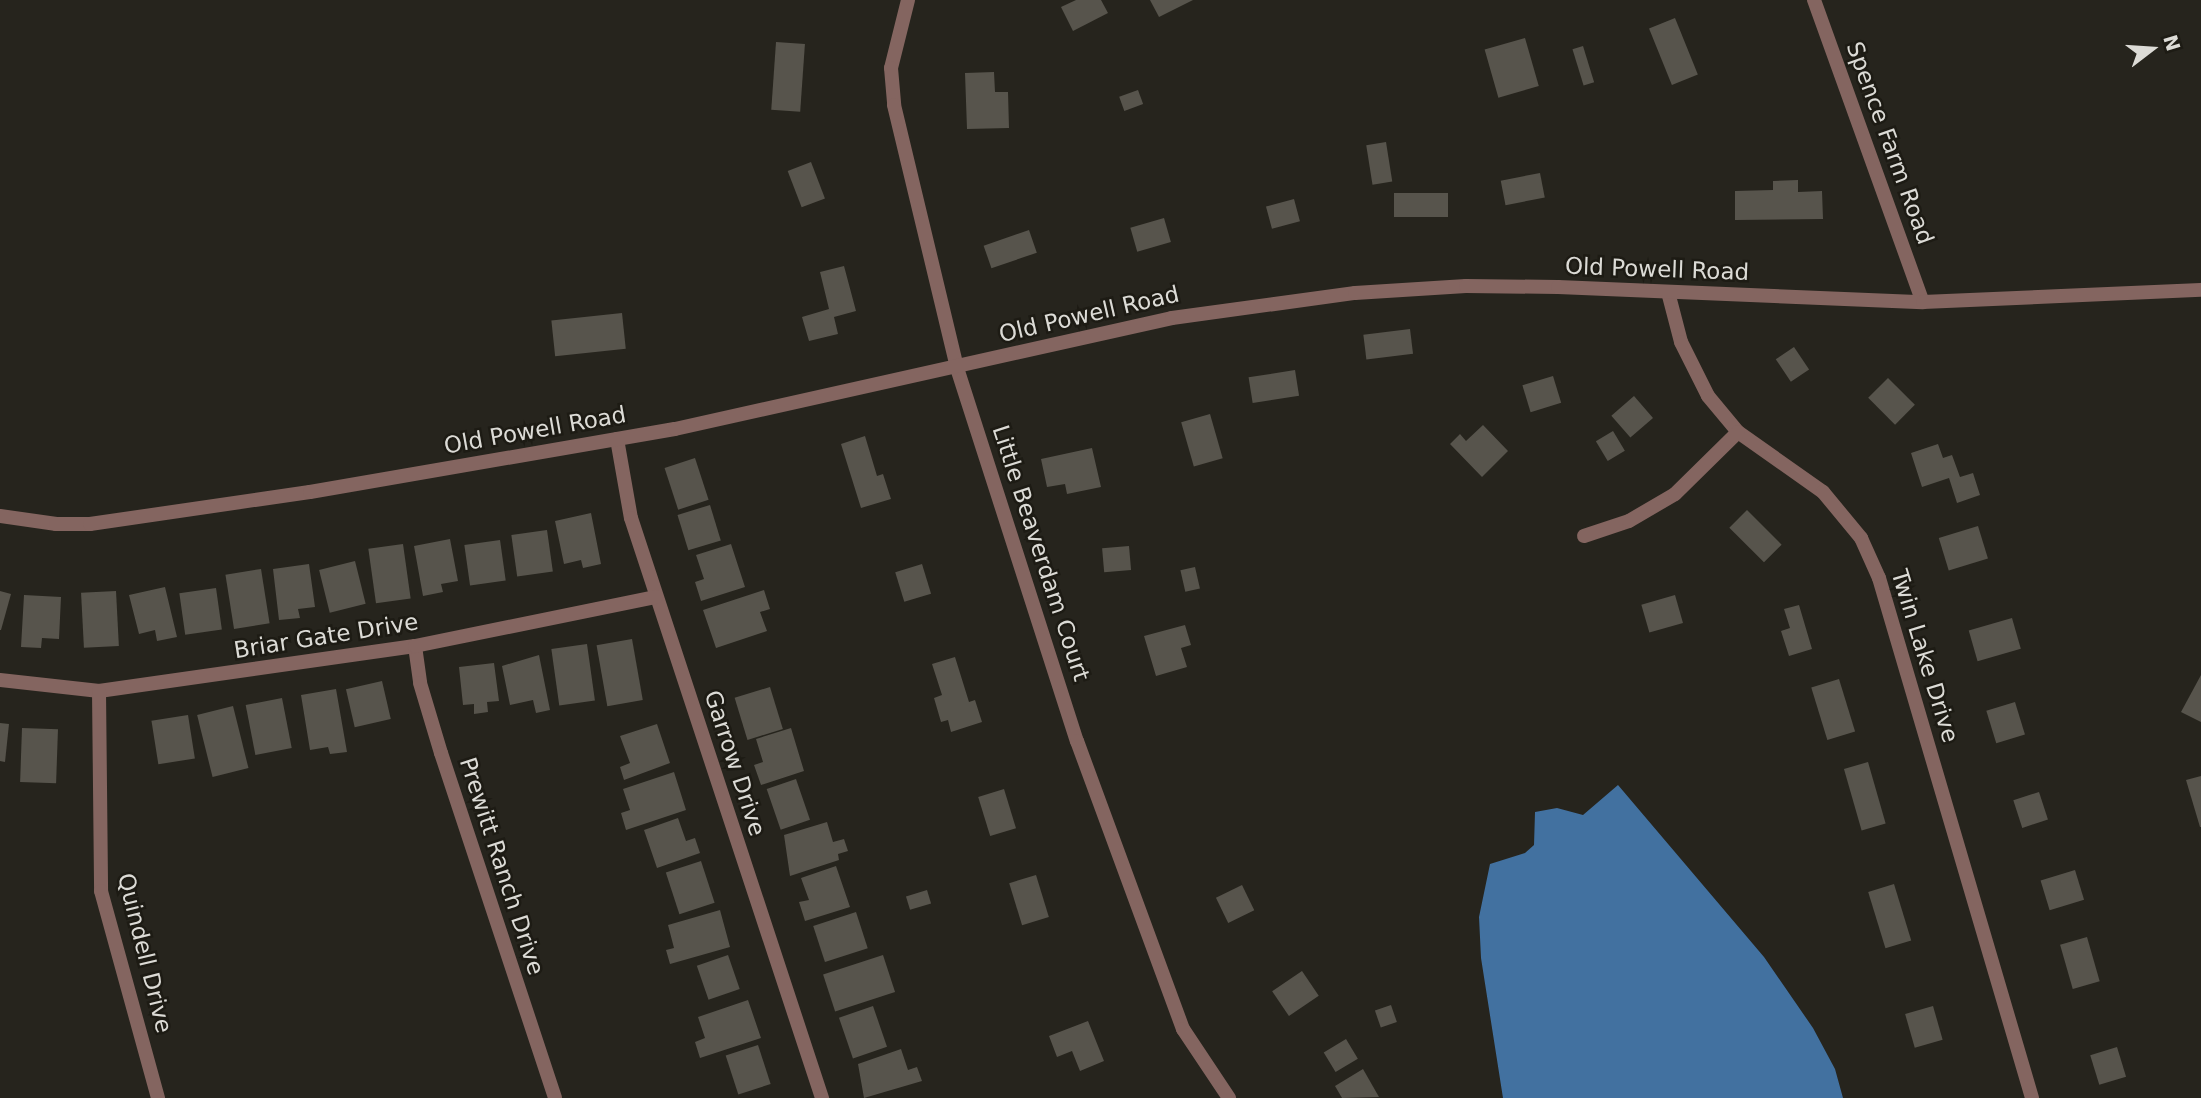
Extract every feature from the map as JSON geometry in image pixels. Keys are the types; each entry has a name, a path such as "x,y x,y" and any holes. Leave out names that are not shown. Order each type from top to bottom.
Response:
{"street":[{"name":"Little Beaverdam Court","path":"908,0 891,68 894,105 957,368 1077,741 1178,1016 1229,1098"},
{"name":"Spence Farm Road","path":"1814,0 1923,302"},
{"name":"Old Powell Road","path":"0,516 55,524 139,518 617,439 957,368 1172,318 1301,298 1466,286 1923,302 2201,290"},
{"name":"Twin Lake Drive","path":"1668,292 1692,368 1738,432 1823,492 1861,538 1882,591 2032,1098"},
{"path":"1584,536 1629,521 1675,494 1738,432"},
{"name":"Garrow Drive","path":"617,439 631,518 822,1098"},
{"name":"Briar Gate Drive","path":"0,680 99,691 415,646 656,597"},
{"name":"Prewitt Ranch Drive","path":"415,646 420,683 441,753 555,1098"},
{"name":"Quindell Drive","path":"99,691 101,891 158,1098"}],"water":[{"path":"1618,785 1764,957 1813,1028 1835,1069 1843,1098 1503,1098 1481,958 1479,917 1490,864 1525,853 1534,845 1535,812 1557,808 1583,815"}],"building":[{"path":"1076,0 1101,0 1108,13 1073,31 1061,7"},
{"path":"1150,0 1193,0 1159,17"},
{"path":"1675,18 1698,75 1672,85 1649,28"},
{"path":"1525,38 1539,86 1498,98 1485,50"},
{"path":"776,42 805,44 800,112 771,110"},
{"path":"1583,46 1594,82 1584,86 1572,49"},
{"path":"994,72 995,92 1008,92 1009,128 967,129 965,73"},
{"path":"1138,90 1143,104 1124,111 1119,97"},
{"path":"1386,142 1392,182 1373,185 1366,145"},
{"path":"811,162 825,198 802,207 788,171"},
{"path":"1540,173 1545,198 1506,205 1501,181"},
{"path":"1798,180 1798,192 1822,191 1823,219 1735,220 1735,191 1773,190 1773,181"},
{"path":"1394,193 1448,193 1448,217 1394,217"},
{"path":"1294,199 1300,221 1272,229 1266,207"},
{"path":"1164,218 1171,242 1137,252 1130,228"},
{"path":"1029,230 1037,253 991,268 984,246"},
{"path":"844,266 856,311 834,317 838,334 809,341 802,317 829,309 820,272"},
{"path":"622,313 626,349 555,356 551,320"},
{"path":"1410,329 1413,354 1366,360 1363,335"},
{"path":"1794,347 1809,369 1791,382 1776,359"},
{"path":"1295,370 1299,396 1253,403 1249,377"},
{"path":"1553,376 1561,403 1531,412 1522,385"},
{"path":"1888,378 1915,405 1895,425 1868,398"},
{"path":"1634,396 1653,418 1630,438 1611,416"},
{"path":"1210,414 1223,458 1194,466 1181,422"},
{"path":"1483,425 1508,451 1482,477 1450,444 1460,434 1466,441"},
{"path":"1613,431 1625,451 1608,461 1596,441"},
{"path":"865,436 877,476 883,474 891,499 861,508 841,444"},
{"path":"1938,444 1943,458 1952,455 1960,477 1973,473 1980,495 1957,503 1949,478 1922,487 1911,453"},
{"path":"1092,448 1101,487 1067,494 1065,484 1047,487 1041,459"},
{"path":"695,458 709,500 678,510 665,468"},
{"path":"710,505 721,540 688,550 677,515"},
{"path":"1747,510 1782,545 1764,562 1729,528"},
{"path":"591,513 601,564 583,568 581,560 564,564 555,521"},
{"path":"1978,526 1988,559 1949,571 1939,538"},
{"path":"547,530 553,572 517,577 511,535"},
{"path":"450,539 458,581 441,584 443,592 423,596 414,546"},
{"path":"500,540 506,581 470,586 464,545"},
{"path":"403,544 411,598 376,603 368,549"},
{"path":"731,544 745,587 701,601 695,582 704,579 696,555"},
{"path":"1129,546 1131,570 1104,572 1102,548"},
{"path":"355,561 366,604 330,613 319,570"},
{"path":"309,564 315,607 298,609 300,618 279,620 273,569"},
{"path":"922,564 931,594 904,602 895,572"},
{"path":"1195,567 1200,588 1185,592 1180,570"},
{"path":"261,569 270,623 234,629 225,575"},
{"path":"165,587 177,637 157,641 155,630 139,634 129,595"},
{"path":"216,588 222,630 185,635 179,593"},
{"path":"764,590 770,609 760,612 767,631 716,648 703,610"},
{"path":"0,591 11,594 1,630 0,630"},
{"path":"116,591 119,646 84,648 81,593"},
{"path":"24,595 61,597 59,639 42,638 41,648 21,647"},
{"path":"1675,595 1683,623 1649,633 1641,605"},
{"path":"1799,605 1812,649 1789,656 1781,631 1790,628 1784,609"},
{"path":"2012,618 2021,649 1978,661 1969,630"},
{"path":"1185,625 1191,645 1181,648 1187,667 1156,676 1144,636"},
{"path":"632,639 643,700 607,706 597,645"},
{"path":"587,644 595,700 559,705 551,649"},
{"path":"539,655 550,710 536,713 533,700 510,705 502,666"},
{"path":"955,657 969,702 975,700 982,722 951,732 948,720 941,722 934,698 942,695 932,664"},
{"path":"494,663 499,701 487,702 488,712 474,714 474,704 463,705 459,667"},
{"path":"2201,675 2201,722 2181,712"},
{"path":"1839,679 1855,732 1827,740 1811,687"},
{"path":"382,681 391,719 355,727 346,689"},
{"path":"770,687 783,729 747,740 735,698"},
{"path":"336,689 347,752 330,754 328,747 310,750 301,695"},
{"path":"282,698 292,748 255,755 246,705"},
{"path":"2015,702 2025,735 1996,743 1986,711"},
{"path":"233,706 248,768 213,777 197,715"},
{"path":"188,715 195,758 158,764 151,721"},
{"path":"0,723 9,724 5,762 0,761"},
{"path":"657,724 670,763 624,780 620,767 630,763 620,736"},
{"path":"22,728 58,729 56,783 20,782"},
{"path":"791,728 804,771 761,785 754,765 763,762 756,739"},
{"path":"1868,762 1886,824 1862,830 1844,769"},
{"path":"674,772 686,810 626,830 621,813 630,810 623,789"},
{"path":"2201,776 2201,827 2200,827 2186,780"},
{"path":"796,779 810,820 781,830 767,789"},
{"path":"1004,789 1016,828 990,836 978,797"},
{"path":"2039,792 2048,820 2022,828 2013,800"},
{"path":"678,818 686,841 695,838 700,853 657,868 644,830"},
{"path":"827,822 833,842 844,839 848,851 838,854 839,860 790,876 784,835"},
{"path":"701,861 715,903 679,914 666,872"},
{"path":"836,866 850,907 805,921 799,902 809,900 801,878"},
{"path":"2075,870 2084,900 2050,910 2041,881"},
{"path":"1036,875 1049,917 1022,925 1009,883"},
{"path":"1894,884 1911,940 1885,948 1868,892"},
{"path":"1242,885 1254,910 1228,923 1216,898"},
{"path":"927,890 931,903 910,910 906,896"},
{"path":"720,910 730,947 670,964 666,950 674,948 668,925"},
{"path":"856,912 868,948 825,962 813,926"},
{"path":"2087,937 2100,981 2073,989 2060,945"},
{"path":"728,955 740,989 709,1000 697,966"},
{"path":"883,955 895,992 835,1012 823,974"},
{"path":"1302,971 1319,996 1289,1016 1272,991"},
{"path":"748,1000 761,1038 700,1058 695,1042 705,1038 698,1017"},
{"path":"1391,1005 1397,1022 1381,1028 1375,1011"},
{"path":"873,1006 887,1047 853,1058 839,1018"},
{"path":"1933,1006 1943,1040 1915,1048 1905,1014"},
{"path":"1088,1021 1104,1061 1080,1071 1072,1051 1057,1057 1049,1036"},
{"path":"1346,1039 1358,1059 1336,1072 1324,1052"},
{"path":"758,1045 771,1084 738,1094 726,1056"},
{"path":"2117,1047 2126,1077 2099,1085 2090,1055"},
{"path":"901,1049 908,1070 917,1067 922,1081 864,1098 858,1064"},
{"path":"1363,1069 1379,1097 1342,1098 1335,1086"}]}
